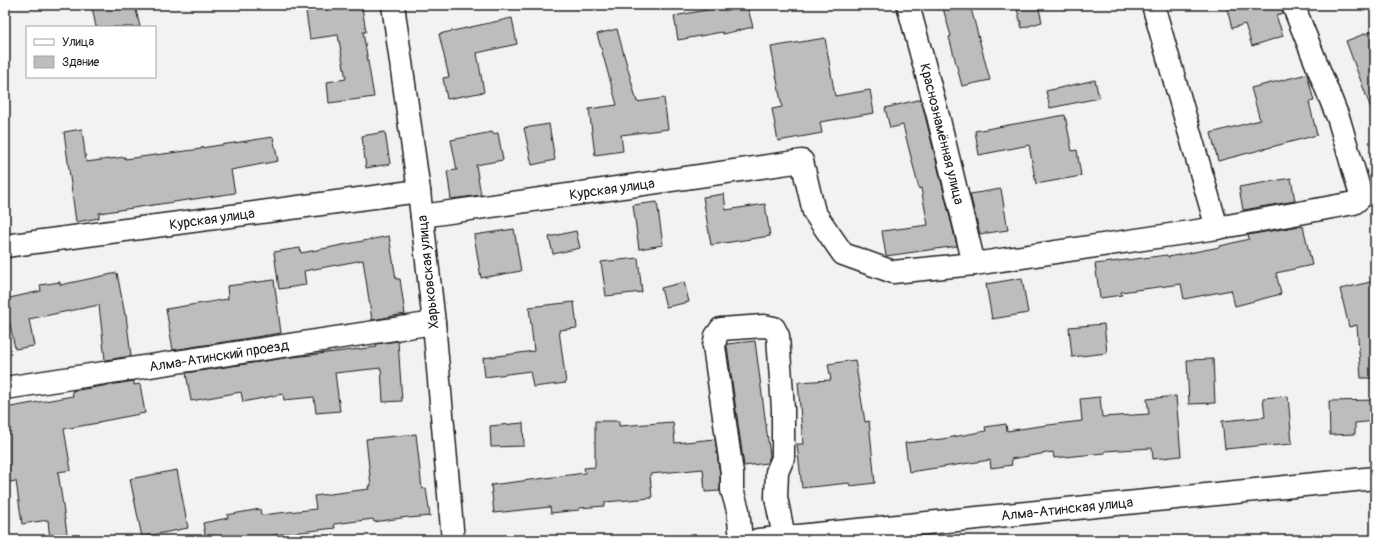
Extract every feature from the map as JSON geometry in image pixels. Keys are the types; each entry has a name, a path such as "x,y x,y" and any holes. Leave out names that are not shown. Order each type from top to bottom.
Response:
{"street":[{"name":"Харьковская улица","path":"393,5 422,216 434,324 453,540"},
{"name":"Краснознамённая улица","path":"908,5 936,109 974,264"},
{"path":"1153,5 1217,228"},
{"path":"974,264 1217,228 1354,203 1360,198 1360,192 1339,120 1293,5"},
{"name":"Курская улица","path":"422,216 802,161 814,212 843,254 893,272 974,264"},
{"name":"Курская улица","path":"5,246 419,191"},
{"name":"Алма-Атинский проезд","path":"5,388 434,324"},
{"path":"741,540 738,510 732,490 732,473 714,346 716,336 721,329 764,326 774,328 778,336 783,409 783,458 777,472 776,497 784,537"},
{"name":"Алма-Атинская улица","path":"758,540 1375,478"}],"building":[{"path":"103,5 135,5 140,26 96,26 92,7"},
{"path":"305,5 338,5 338,10 362,7 366,32 363,32 374,97 329,103 327,82 346,79 338,35 310,39"},
{"path":"716,5 747,5 753,27 723,34 722,32 678,40 674,16 717,8"},
{"path":"942,5 970,5 990,80 962,86 949,37 951,36"},
{"path":"1016,5 1038,5 1042,22 1022,28"},
{"path":"1226,5 1281,5 1283,13 1276,15 1283,36 1252,46 1245,24 1232,28"},
{"path":"512,18 517,44 477,53 484,92 447,99 443,78 449,77 439,34"},
{"path":"617,29 637,102 664,98 668,129 621,135 623,151 595,155 589,109 617,105 597,34"},
{"path":"1375,30 1375,114 1373,114 1346,41"},
{"path":"825,38 835,96 870,90 874,113 820,122 822,133 778,141 772,109 782,107 771,47"},
{"path":"1307,74 1314,101 1309,102 1317,135 1218,161 1211,133 1260,120 1251,88"},
{"path":"1095,80 1099,98 1050,108 1046,91"},
{"path":"921,99 957,246 886,256 882,231 928,225 921,188 919,189 903,125 890,128 885,108"},
{"path":"1065,115 1072,151 1077,150 1081,176 1036,184 1029,145 979,155 975,131"},
{"path":"549,124 555,160 532,165 524,128"},
{"path":"82,129 86,162 125,157 125,159 201,149 273,137 278,161 231,170 235,193 99,213 99,218 76,222 64,132"},
{"path":"385,132 390,164 366,168 362,136"},
{"path":"492,132 493,134 498,133 503,160 476,165 481,195 451,199 447,171 457,170 451,140"},
{"path":"1291,178 1295,201 1243,210 1239,187"},
{"path":"1001,189 1008,230 980,234 970,194"},
{"path":"724,194 726,210 765,204 770,236 711,245 703,197"},
{"path":"657,202 663,245 639,249 633,205"},
{"path":"1303,226 1312,265 1276,273 1281,294 1235,306 1231,290 1184,299 1181,284 1121,292 1122,295 1100,298 1095,264 1167,255 1168,257 1220,247 1249,239 1248,235"},
{"path":"514,229 521,271 481,278 474,235"},
{"path":"576,231 580,248 553,254 549,237"},
{"path":"389,236 396,279 400,279 405,314 372,320 363,260 304,271 306,285 279,289 274,252 300,248 301,253"},
{"path":"638,258 642,292 606,296 601,262"},
{"path":"117,273 126,315 131,356 105,360 99,305 29,319 34,346 15,349 5,299 41,291 40,285 60,282 60,285"},
{"path":"1022,278 1028,313 992,319 986,284"},
{"path":"274,280 281,333 173,350 166,309 228,299 227,286"},
{"path":"1375,281 1375,378 1361,378 1357,325 1349,327 1340,289"},
{"path":"684,282 689,302 666,307 661,288"},
{"path":"574,302 577,328 559,330 566,383 533,387 530,371 485,377 483,358 534,351 529,307"},
{"path":"1104,324 1107,353 1072,357 1069,327"},
{"path":"398,341 402,401 383,402 381,368 335,373 340,411 316,413 314,397 284,400 283,394 243,402 241,392 191,401 186,373 285,358 377,347 376,344"},
{"path":"755,341 770,456 767,463 744,466 727,344"},
{"path":"1213,359 1215,403 1189,404 1187,360"},
{"path":"855,360 865,422 869,421 875,483 850,486 849,483 802,488 797,444 803,444 798,382 831,380 828,364"},
{"path":"134,381 134,385 140,384 145,413 64,429 71,470 58,472 68,540 50,540 48,520 22,524 16,481 5,483 5,408 73,396 72,391"},
{"path":"1176,396 1181,456 1153,459 1152,448 1105,451 1105,453 1054,458 1053,452 1011,459 1012,465 991,468 990,460 909,472 905,443 942,439 986,431 985,427 1006,424 1007,431 1082,421 1080,399 1100,397 1102,417 1149,414 1147,399"},
{"path":"1288,396 1292,444 1225,449 1222,421 1265,417 1263,398"},
{"path":"1375,400 1375,421 1355,423 1355,434 1330,435 1329,401"},
{"path":"595,421 619,421 619,426 673,422 675,443 715,439 720,474 720,491 705,492 703,469 650,474 652,498 605,502 605,506 579,508 579,510 551,513 550,507 494,513 491,485 585,473 584,468 595,467"},
{"path":"523,423 524,446 491,447 490,426"},
{"path":"416,434 422,489 426,488 430,516 408,517 374,522 373,519 334,524 335,528 275,535 249,540 206,540 203,523 228,518 227,515 260,509 261,515 316,509 314,496 369,489 368,486 371,486 366,439"},
{"path":"177,470 188,528 142,537 130,479"}]}
